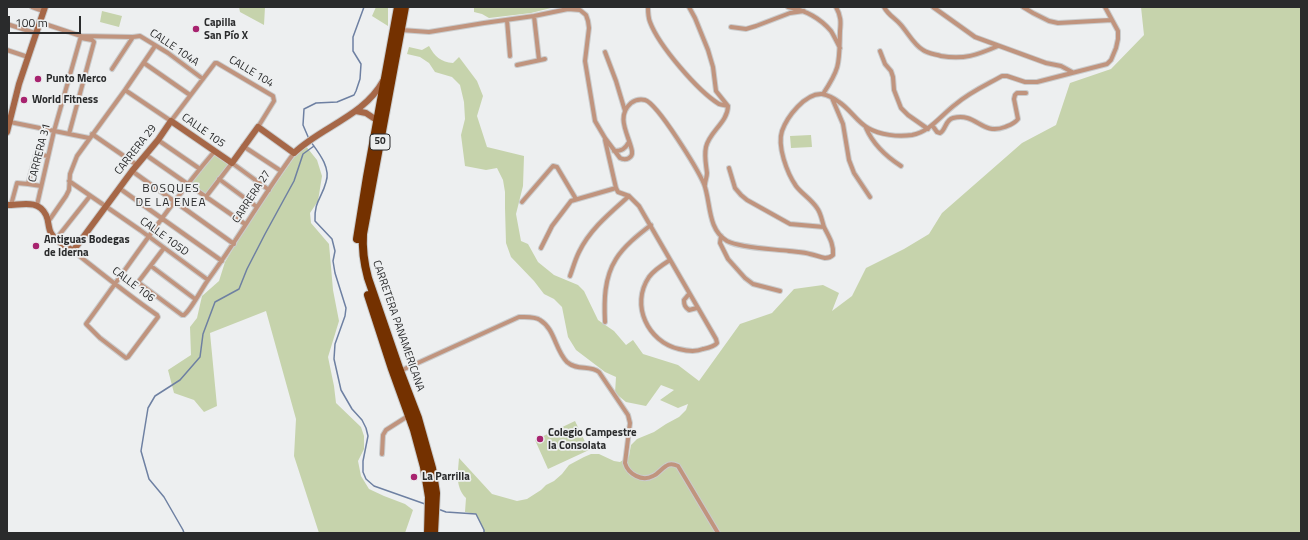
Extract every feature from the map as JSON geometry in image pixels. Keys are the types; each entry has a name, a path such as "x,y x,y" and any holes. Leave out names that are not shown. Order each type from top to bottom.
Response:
{"highway":[{"name":"CARRETERA PANAMERICANA","path":"398,7 359,224 357,240 358,255 363,280 408,416 432,468 436,493 434,533"},
{"name":"CARRETERA PANAMERICANA","path":"405,7 383,122 363,243 364,263 368,278 418,418 429,504 424,533"},
{"path":"418,418 430,440 440,478 442,502 440,533"},
{"path":"414,430 415,451 423,480 425,494 424,533"}],"street":[{"path":"7,132 35,33 44,9 32,7"},
{"path":"648,7 650,22 664,47 704,93 721,105 728,106"},
{"path":"689,7 708,50 713,67 716,91 728,106 727,114 709,139 706,147 705,156 707,174 704,186"},
{"path":"788,7 804,11 823,23 831,32 840,48"},
{"path":"823,94 838,68 842,21 836,7"},
{"path":"884,7 890,16 899,22 916,44 922,50 929,53 963,58 998,46"},
{"path":"933,7 975,37 1046,63 1061,66 1072,72"},
{"path":"1023,7 1049,21 1058,23 1112,20"},
{"path":"401,30 429,32 484,22 534,16 568,8 580,10 586,15 589,28 585,62 595,120 605,138 620,158 627,159 631,156 632,152 624,128 623,119 625,111 629,105 639,99 647,100 653,105 676,136 698,172 704,186 711,217 721,236 735,244 808,253 826,258 833,255 834,248 824,227 818,209 795,185 782,154 781,144 785,124 792,113 803,101 823,94 840,102 866,127 874,131 899,136 919,134 928,129 955,104 975,90 1002,76 1037,82 1107,64 1111,60 1116,48 1118,31 1105,7"},
{"path":"731,27 746,29 790,13 804,11"},
{"path":"534,16 540,60"},
{"path":"507,20 510,56"},
{"name":"CALLE 104A","path":"40,22 94,42 69,134"},
{"path":"7,24 35,33"},
{"name":"CALLE 104A","path":"81,37 140,36 168,53 203,79"},
{"name":"CARRERA 31","path":"37,205 54,131 81,37"},
{"path":"112,69 133,37"},
{"path":"48,222 69,190 69,181 73,165 90,136 125,90 155,46"},
{"path":"7,50 28,57"},
{"path":"880,51 885,64 891,71 894,90 901,108 908,115 928,129"},
{"path":"605,52 625,111"},
{"path":"517,65 545,59"},
{"path":"144,63 190,95"},
{"name":"CARRERA 29","path":"73,251 105,206 158,140 190,95 217,63"},
{"name":"CALLE 104","path":"217,63 273,96 274,98 258,127"},
{"name":"CARRERA 27","path":"151,266 139,283 182,315 187,313 195,299 234,244 245,224 294,153 316,135 356,111 375,92 386,75"},
{"name":"CALLE 105","path":"125,90 214,152 232,162 269,190"},
{"path":"932,125 937,132 940,133 951,118 964,116 971,118 988,129 996,130 1015,123 1018,119 1014,95 1017,93 1026,93"},
{"path":"832,98 843,124 849,160 854,174 870,197"},
{"path":"356,111 366,113 378,121"},
{"path":"10,122 69,134 90,136 137,166"},
{"path":"205,198 258,127 294,153"},
{"path":"866,127 870,137 892,160 901,166"},
{"path":"605,138 618,192 629,196 640,206 716,340 717,343 715,345 700,350 687,351 673,348 661,342 650,331 644,318 641,304 643,289 649,277 658,268 670,260"},
{"path":"158,140 200,169"},
{"path":"614,151 620,151 626,148 629,142"},
{"path":"243,146 281,171"},
{"path":"116,284 174,202 214,152"},
{"path":"28,184 36,154 48,156"},
{"path":"146,155 205,198 245,224"},
{"path":"522,202 553,166 557,167 576,199"},
{"path":"729,168 735,188 747,200 790,224 824,227"},
{"path":"132,171 234,244"},
{"path":"219,179 257,207"},
{"name":"CALLE 105D","path":"69,181 208,280"},
{"path":"37,205 9,205 18,182 41,186"},
{"path":"119,188 222,261"},
{"path":"541,248 552,226 570,201 616,188"},
{"path":"56,239 90,196"},
{"path":"570,276 579,252 592,232 606,216 629,196"},
{"name":"CALLE 106","path":"37,205 46,215 51,233 56,239 73,251 116,284 158,317 126,358 100,338 86,324 116,284"},
{"path":"605,322 604,303 607,280 616,260 632,241 651,225"},
{"path":"721,236 720,243 728,259 744,278 753,284 780,291"},
{"path":"164,248 151,266 195,299"},
{"path":"689,294 684,300 686,308 689,310 697,308"},
{"path":"400,371 518,317 540,319 547,326 554,337 562,355 567,362 574,366 596,369 628,415 630,423 625,463 627,468 634,475 647,479 655,476 667,465 674,464 678,466 718,533"},
{"path":"382,454 383,435 386,430 408,416"}],"green space":[{"path":"239,7 265,7 264,25 240,12"},
{"path":"376,7 388,7 388,26 372,16"},
{"path":"474,7 555,7 531,13 489,18 474,12"},
{"path":"1141,7 1301,7 1301,533 484,533 476,514 465,512 466,498 462,494 458,480 459,458 492,494 517,501 527,499 554,481 569,465 591,454 599,454 614,461 620,462 629,456 631,445 637,439 654,432 679,417 686,410 688,404 678,408 660,400 674,390 661,385 646,406 626,402 615,393 616,377 605,372 576,350 568,337 562,307 554,299 544,294 511,257 506,243 505,192 503,180 497,168 486,170 465,166 461,135 465,119 464,102 460,85 452,77 435,72 429,63 420,57 407,54 409,47 422,50 429,46 439,58 453,63 459,57 477,81 483,96 477,116 487,147 524,156 523,186 516,214 521,241 528,244 538,262 554,275 578,285 584,291 598,320 614,331 626,345 633,340 643,354 678,365 699,381 740,324 772,313 794,289 823,285 839,293 832,311 852,296 866,268 904,249 929,234 942,213 1022,143 1056,125 1070,83 1111,69 1144,35"},
{"path":"102,11 122,16 119,27 100,22"},
{"path":"811,135 812,147 791,148 790,136"},
{"path":"305,145 317,160 322,176 318,201 310,213 311,223 329,244 333,290 339,321 328,357 336,403 361,427 364,436 364,449 358,461 361,476 369,489 405,504 413,510 405,533 319,533 294,456 296,419 266,311 210,333 217,406 204,412 194,400 174,393 168,370 191,355 190,327 197,318 202,296 219,281 225,262 247,225 295,156"},
{"path":"214,152 232,163 205,198 188,185"},
{"path":"575,421 589,450 548,469 535,440"}],"waterway":[{"path":"309,139 303,125 304,109 316,103 337,102 354,95 356,91 360,79 361,64 353,51 353,37 364,7"},
{"path":"311,142 326,166 327,171 326,182 317,204 315,221 332,239 335,251 333,261 335,273 346,308 345,316 335,344 334,359 341,390 352,409 362,420 366,428 368,436 363,461 363,472 366,479 374,486 425,504"},
{"path":"184,533 164,497 149,479 141,451 148,408 155,396 180,380 200,357 203,334 215,302 239,289 247,269 294,181 303,154 314,146"},
{"path":"438,509 446,512 476,514 484,533"}],"place":[{"name":"Capilla San Pío X","path":"196,29"},
{"name":"Punto Merco","path":"38,79"},
{"name":"World Fitness","path":"24,100"},
{"name":"Antiguas Bodegas de Iderna","path":"36,246"},
{"name":"Colegio Campestre la Consolata","path":"540,439"},
{"name":"La Parrilla","path":"414,477"}],"district":[{"name":"BOSQUES DE LA ENEA","path":"171,196"}]}
